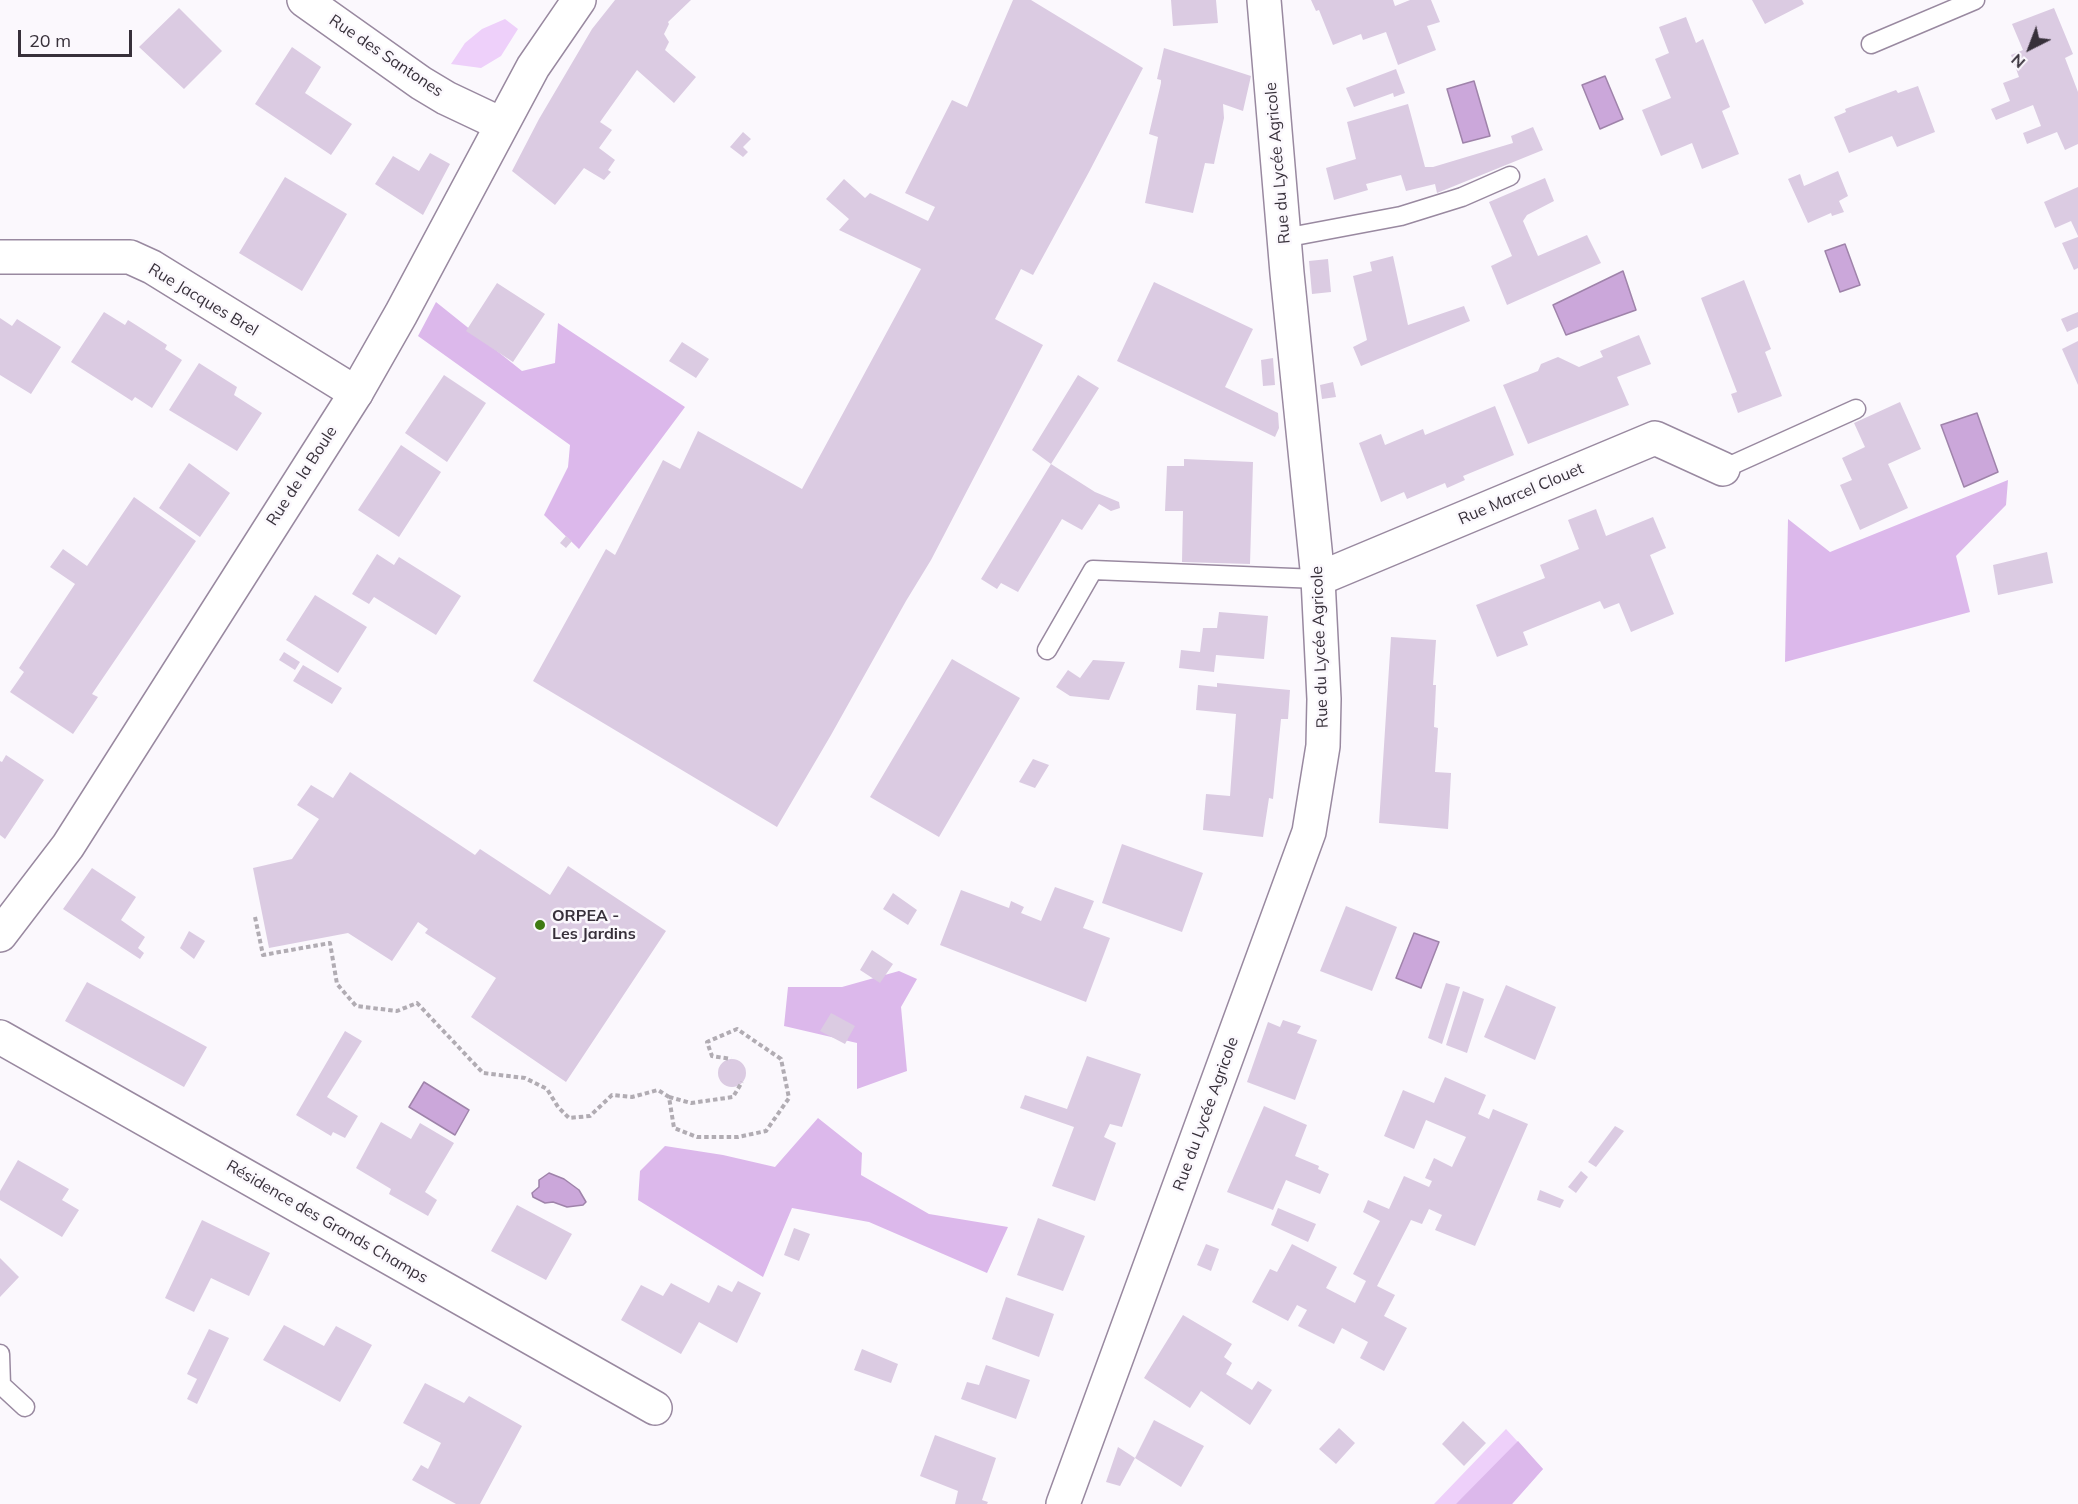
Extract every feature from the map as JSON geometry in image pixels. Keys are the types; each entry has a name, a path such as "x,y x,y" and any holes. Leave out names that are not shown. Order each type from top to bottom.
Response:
{"street":[{"name":"Rue des Santones","path":"304,0 421,83 446,98 501,124"},
{"name":"Rue de la Boule","path":"0,935 68,846 356,393 401,314 533,67 579,0"},
{"name":"Rue du Lycée Agricole","path":"1064,1504 1309,832 1323,746 1324,699 1318,579 1284,238 1264,0"},
{"name":"Rue Jacques Brel","path":"0,257 130,257 152,267 356,393"},
{"name":"Rue Marcel Clouet","path":"1318,579 1655,438 1723,469"},
{"name":"Résidence des Grands Champs","path":"0,1036 655,1408"}],"lane":[{"path":"1871,44 1974,0"},
{"path":"1284,238 1401,216 1462,197 1510,176"},
{"path":"1723,469 1856,409"},
{"path":"1047,650 1093,570 1318,579"},
{"path":"0,1354 1,1385 25,1407"}],"path":[{"path":"255,917 263,955 330,943 337,984 356,1006 397,1011 417,1003 483,1073 525,1077 547,1089 558,1107 569,1118 590,1116 612,1095 632,1097 658,1089 669,1097 691,1103 733,1098 742,1082"},
{"path":"669,1097 674,1128 697,1137 738,1137 766,1131 789,1098 781,1059 737,1029 707,1042 712,1056 731,1059"}],"shaded area":[{"path":"505,19 518,29 501,56 481,68 451,64 465,43 482,29"},
{"path":"1605,76 1623,119 1600,129 1582,85"},
{"path":"1474,81 1490,136 1463,143 1447,89"},
{"path":"1845,244 1860,285 1840,292 1825,251"},
{"path":"1623,271 1636,310 1566,335 1553,305"},
{"path":"436,302 522,371 555,363 558,323 685,407 579,549 544,515 568,467 570,445 418,336"},
{"path":"1977,413 1998,472 1964,487 1941,425"},
{"path":"2008,480 2006,505 1956,556 1970,612 1785,662 1788,519 1830,552"},
{"path":"1414,933 1439,942 1421,988 1396,978"},
{"path":"899,971 917,979 901,1007 907,1071 857,1089 857,1043 784,1026 788,987 842,987"},
{"path":"424,1082 469,1110 455,1135 409,1107"},
{"path":"818,1118 862,1153 861,1175 929,1214 1008,1227 987,1273 869,1222 792,1208 763,1277 638,1200 640,1171 665,1146 723,1155 775,1167"},
{"path":"549,1173 564,1179 579,1190 586,1202 583,1205 567,1207 553,1202 545,1203 533,1197 532,1193 539,1187 539,1180"},
{"path":"1506,1429 1543,1469 1512,1504 1434,1504"},
{"path":"1518,1441 1543,1469 1512,1504 1456,1504"}],"building":[{"path":"615,0 691,0 668,22 664,34 669,42 665,50 696,77 674,103 637,70 600,122 612,130 599,148 615,160 608,170 611,172 604,180 584,168 555,205 512,171 539,119 592,29"},
{"path":"1013,0 1031,0 1143,68 1033,275 1021,269 995,319 1043,345 931,560 777,827 533,681 606,549 615,555 663,460 680,469 698,431 802,489 921,269 839,230 849,219 826,199 844,179 865,198 870,193 928,221 935,207 905,193 952,100 967,107"},
{"path":"1171,0 1216,0 1218,23 1173,26"},
{"path":"1311,0 1393,0 1395,6 1410,0 1431,0 1440,22 1427,26 1436,50 1398,65 1386,32 1363,40 1361,34 1333,45 1319,10 1316,11"},
{"path":"1752,0 1802,0 1804,4 1765,24"},
{"path":"179,8 222,51 184,89 139,47"},
{"path":"2054,8 2073,54 2065,58 2078,92 2078,144 2065,150 2057,132 2027,144 2023,133 2041,126 2033,105 1996,120 1991,109 2010,101 2003,83 2019,77 2011,55 2023,50 2012,24"},
{"path":"1686,17 1696,43 1703,39 1730,107 1722,111 1739,154 1702,169 1692,143 1661,156 1642,110 1671,98 1655,59 1669,53 1659,27"},
{"path":"292,47 321,67 305,93 352,124 331,155 255,104"},
{"path":"1164,48 1251,76 1243,111 1223,104 1224,118 1214,164 1205,163 1193,213 1145,203 1158,137 1149,134 1161,83 1161,80 1157,79"},
{"path":"1396,69 1405,93 1394,97 1393,93 1354,107 1346,88"},
{"path":"1918,86 1935,132 1897,147 1892,136 1849,153 1834,117 1846,112 1845,109 1896,90 1898,93"},
{"path":"1408,104 1425,167 1433,167 1513,143 1511,136 1533,127 1543,150 1437,193 1435,184 1406,191 1401,175 1366,184 1368,190 1334,200 1326,168 1356,159 1347,122"},
{"path":"743,132 751,139 743,147 748,152 743,157 730,147"},
{"path":"430,153 450,164 423,215 375,184 393,156 419,171"},
{"path":"1838,171 1848,196 1839,201 1844,212 1832,216 1831,213 1808,223 1788,179 1800,174 1804,186"},
{"path":"285,177 347,214 302,291 239,253"},
{"path":"1545,178 1554,201 1527,215 1523,221 1538,256 1587,235 1601,263 1507,305 1491,266 1512,256 1489,202"},
{"path":"2078,187 2078,236 2071,221 2055,228 2044,202"},
{"path":"2078,237 2078,268 2074,270 2062,243"},
{"path":"1393,256 1408,325 1464,306 1470,321 1361,366 1353,347 1367,340 1353,276 1372,271 1370,262"},
{"path":"1328,259 1331,292 1312,294 1309,261"},
{"path":"1744,280 1771,349 1765,352 1782,396 1738,413 1731,394 1737,392 1701,298"},
{"path":"1154,282 1253,329 1225,387 1278,413 1279,428 1275,437 1117,361"},
{"path":"497,283 545,314 513,362 466,331"},
{"path":"104,312 125,325 128,320 167,345 165,349 182,360 152,408 135,397 132,401 71,362"},
{"path":"2078,312 2078,327 2067,332 2061,319"},
{"path":"0,318 12,326 17,319 61,347 31,394 0,375"},
{"path":"1639,335 1651,364 1617,377 1629,405 1528,444 1503,385 1538,371 1541,364 1558,357 1579,367 1603,357 1600,351"},
{"path":"2078,341 2078,385 2062,349"},
{"path":"682,342 709,359 696,378 669,361"},
{"path":"1273,358 1275,385 1263,386 1261,360"},
{"path":"199,363 237,387 234,395 262,413 237,451 169,410"},
{"path":"444,375 486,403 447,462 405,433"},
{"path":"1078,375 1099,388 1051,464 1032,450"},
{"path":"1333,382 1336,397 1322,399 1320,385"},
{"path":"1900,402 1921,449 1888,464 1908,508 1860,530 1840,485 1852,480 1842,458 1865,447 1854,423"},
{"path":"1495,406 1514,455 1463,476 1465,480 1447,488 1445,483 1407,499 1404,492 1381,502 1359,443 1381,434 1385,445 1423,429 1425,435"},
{"path":"401,445 441,472 399,537 358,510"},
{"path":"1184,459 1253,462 1250,564 1182,562 1183,511 1165,511 1167,466 1184,466"},
{"path":"189,463 230,493 200,537 159,508"},
{"path":"1051,464 1095,492 1119,502 1120,508 1111,511 1099,504 1082,530 1062,519 1018,592 1001,583 997,589 981,579"},
{"path":"134,497 196,541 92,694 98,697 73,734 10,692 24,672 19,668 75,584 50,567 63,549 87,566"},
{"path":"1596,509 1606,536 1653,517 1666,548 1650,555 1674,614 1631,632 1619,603 1604,609 1600,601 1523,632 1528,645 1497,657 1476,605 1545,578 1540,565 1579,549 1568,520"},
{"path":"566,536 572,541 566,548 560,543"},
{"path":"2047,552 2053,583 1998,595 1993,565"},
{"path":"377,554 394,565 399,557 461,596 436,635 374,597 369,604 352,594"},
{"path":"315,595 367,627 338,673 286,640"},
{"path":"1219,612 1268,616 1264,659 1216,655 1214,672 1179,668 1181,650 1200,652 1203,628 1217,628"},
{"path":"1391,637 1436,640 1433,685 1436,685 1434,727 1438,728 1435,772 1451,773 1448,829 1379,823"},
{"path":"284,652 300,662 295,670 279,660"},
{"path":"952,659 1020,698 939,837 870,797"},
{"path":"1093,660 1125,662 1109,700 1070,696 1056,687 1068,670 1080,678"},
{"path":"303,665 342,688 332,704 293,681"},
{"path":"1217,683 1290,690 1288,719 1281,719 1273,799 1269,798 1263,837 1203,830 1206,794 1230,796 1236,714 1196,710 1198,685 1217,687"},
{"path":"6,755 44,780 5,839 0,835 0,761 2,762"},
{"path":"1033,759 1049,765 1035,788 1019,782"},
{"name":"ORPEA - Les Jardins","path":"350,772 475,855 480,849 550,895 568,866 666,931 566,1082 471,1017 496,978 425,933 428,929 418,922 392,961 348,933 269,948 253,868 292,859 319,819 297,805 311,785 333,798"},
{"path":"1122,844 1203,873 1182,932 1102,903"},
{"path":"92,868 136,897 121,920 145,937 138,948 144,953 140,959 63,909"},
{"path":"1055,887 1094,901 1083,928 1110,938 1086,1002 940,945 961,890 1009,908 1011,901 1024,907 1021,913 1041,921"},
{"path":"893,893 917,910 908,925 883,909"},
{"path":"1346,906 1397,927 1372,991 1320,971"},
{"path":"189,931 205,941 194,959 180,948"},
{"path":"872,950 893,964 880,983 860,970"},
{"path":"87,982 207,1047 184,1087 65,1021"},
{"path":"1446,983 1460,987 1442,1044 1428,1038"},
{"path":"1506,985 1556,1007 1535,1060 1484,1037"},
{"path":"1463,991 1484,999 1467,1053 1446,1045"},
{"path":"831,1013 855,1026 845,1044 820,1031"},
{"path":"1283,1020 1301,1026 1297,1033 1317,1040 1295,1100 1247,1082 1268,1022 1280,1027"},
{"path":"345,1031 362,1041 327,1097 358,1116 345,1138 333,1132 331,1136 296,1115"},
{"path":"1087,1056 1141,1074 1122,1127 1110,1124 1104,1137 1116,1143 1095,1201 1052,1186 1074,1127 1020,1108 1025,1095 1067,1109"},
{"path":"732,1059 742,1063 746,1073 742,1083 732,1087 722,1083 718,1073 722,1063"},
{"path":"1445,1077 1486,1095 1478,1114 1489,1119 1493,1109 1528,1124 1475,1246 1435,1230 1442,1215 1429,1209 1422,1224 1411,1220 1377,1286 1395,1295 1384,1316 1407,1328 1384,1371 1360,1358 1368,1342 1342,1328 1334,1344 1298,1326 1307,1310 1297,1305 1288,1321 1252,1302 1270,1269 1277,1272 1292,1244 1337,1267 1326,1288 1355,1303 1366,1281 1353,1274 1380,1221 1363,1212 1368,1200 1389,1209 1404,1176 1429,1187 1432,1181 1425,1178 1434,1158 1452,1167 1466,1137 1426,1120 1414,1149 1384,1136 1403,1090 1434,1103"},
{"path":"1264,1106 1307,1125 1295,1156 1319,1166 1318,1169 1329,1174 1320,1194 1286,1180 1273,1210 1227,1192"},
{"path":"381,1122 411,1139 420,1123 454,1143 425,1192 437,1200 428,1216 389,1194 391,1189 356,1168"},
{"path":"1615,1126 1624,1131 1596,1167 1588,1162"},
{"path":"18,1160 69,1189 62,1200 79,1210 62,1237 0,1200 0,1191"},
{"path":"1581,1171 1588,1177 1576,1193 1568,1187"},
{"path":"1540,1190 1564,1200 1560,1208 1537,1200"},
{"path":"517,1205 572,1234 546,1280 491,1251"},
{"path":"1278,1208 1316,1224 1308,1242 1271,1225"},
{"path":"1038,1218 1085,1236 1063,1291 1017,1275"},
{"path":"202,1220 270,1253 249,1296 211,1278 194,1312 165,1298"},
{"path":"794,1228 810,1234 799,1261 784,1255"},
{"path":"1206,1244 1219,1249 1211,1271 1197,1265"},
{"path":"0,1258 19,1277 0,1297"},
{"path":"738,1281 761,1293 737,1343 699,1322 681,1354 621,1320 641,1285 663,1296 671,1283 709,1303 718,1285 732,1292"},
{"path":"1006,1297 1054,1314 1039,1357 992,1339"},
{"path":"1183,1315 1232,1344 1224,1357 1232,1363 1226,1374 1252,1390 1258,1381 1272,1390 1250,1425 1201,1391 1190,1408 1144,1378"},
{"path":"284,1325 324,1346 336,1326 372,1345 340,1402 263,1360"},
{"path":"209,1329 229,1338 197,1404 187,1399 197,1379 187,1374"},
{"path":"862,1349 898,1364 891,1383 854,1370"},
{"path":"986,1365 1030,1380 1016,1419 961,1399 967,1382 979,1385"},
{"path":"425,1383 464,1403 469,1396 522,1426 480,1504 456,1504 412,1480 421,1465 428,1469 441,1443 403,1423"},
{"path":"1154,1420 1204,1446 1181,1487 1135,1458"},
{"path":"1463,1421 1486,1443 1464,1466 1442,1444"},
{"path":"1339,1428 1355,1443 1336,1464 1319,1449"},
{"path":"935,1435 996,1458 982,1500 988,1502 987,1504 955,1504 958,1491 920,1476"},
{"path":"1118,1447 1135,1458 1120,1486 1106,1482"}],"place":[{"name":"ORPEA - Les Jardins","path":"540,925"}]}
